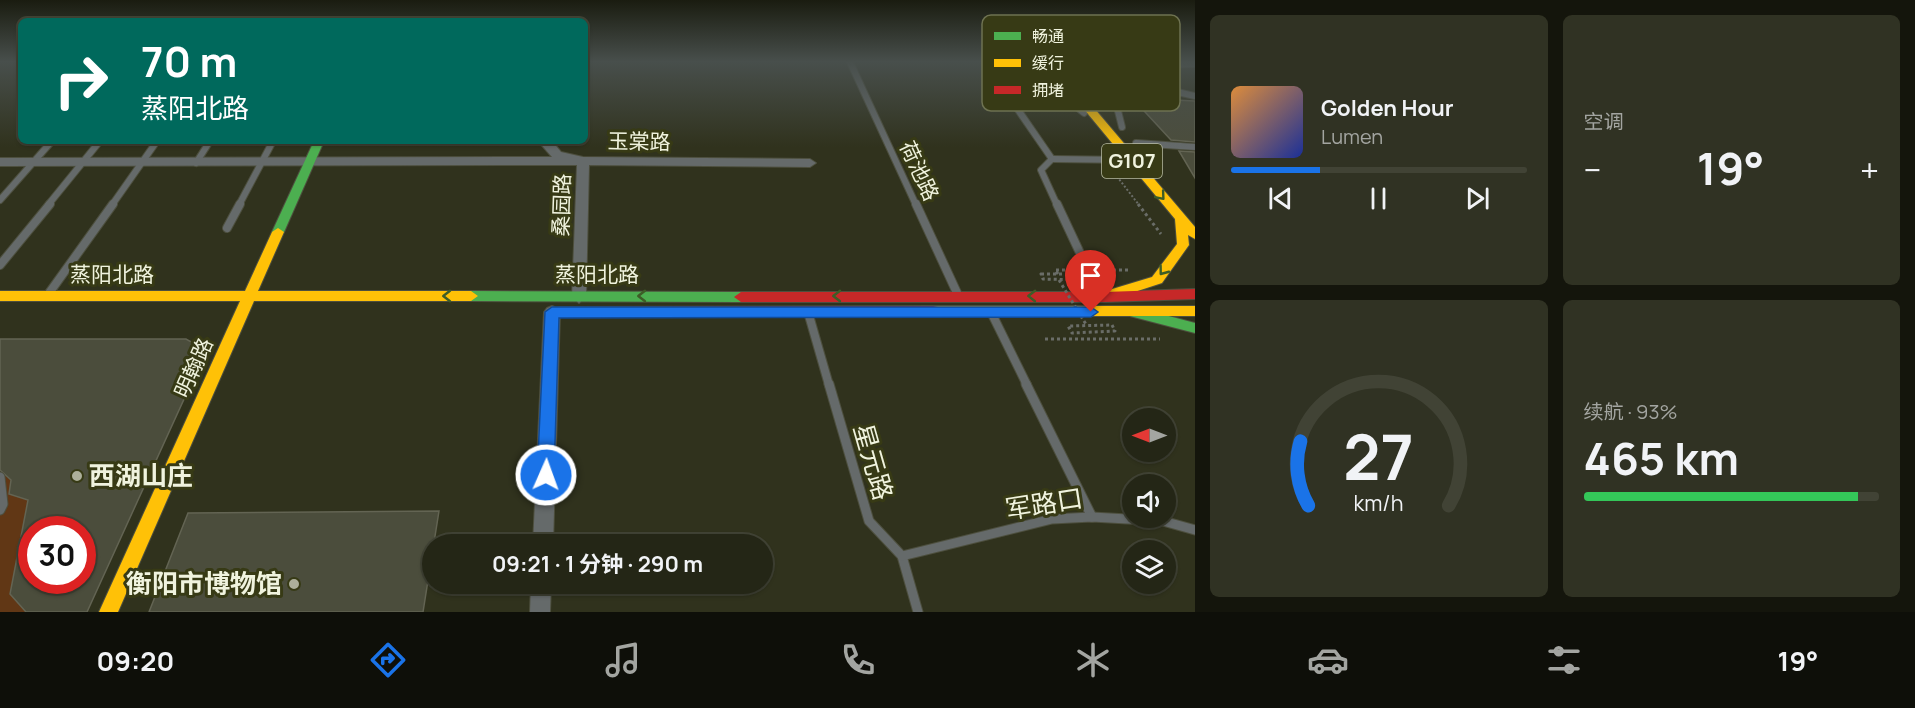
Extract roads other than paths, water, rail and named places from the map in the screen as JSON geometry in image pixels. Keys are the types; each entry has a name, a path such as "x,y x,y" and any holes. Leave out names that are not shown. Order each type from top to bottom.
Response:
{"main road":[{"name":"G107","path":"1090,111 1195,235"},
{"name":"G107","path":"1107,111 1151,160"},
{"name":"明翰路","path":"119,612 318,144"},
{"name":"明翰路","path":"312,162 322,144"},
{"path":"1104,297 1156,280 1183,244 1181,219"},
{"name":"蒸阳北路","path":"0,310 579,297 958,295 1104,297 1195,294"},
{"name":"蒸阳北路","path":"0,296 250,303 332,310"},
{"name":"明翰路","path":"108,612 250,303"},
{"path":"1131,311 1195,328"},
{"name":"蒸阳北路","path":"546,312 1195,311"}],"street":[{"name":"桑园路","path":"548,144 557,155 583,161 579,297"},
{"name":"玉棠路","path":"0,162 583,161 810,164"},
{"path":"543,534 546,312"},
{"path":"540,612 541,594"}],"lane":[{"name":"荷池路","path":"863,91 958,295"},
{"path":"1180,96 1195,96"},
{"path":"1019,111 1052,159"},
{"path":"1082,111 1104,128"},
{"path":"1118,111 1122,128"},
{"path":"1136,143 1195,147"},
{"path":"0,200 49,144"},
{"path":"0,265 98,144"},
{"path":"47,296 156,144"},
{"path":"196,162 208,144"},
{"path":"227,228 271,144"},
{"path":"1104,297 1088,270 1041,170 1052,159 1131,160"},
{"name":"星元路","path":"808,312 869,521 902,556 918,612"},
{"path":"992,312 1092,517"},
{"path":"0,477 3,504 0,510"},
{"name":"军路口","path":"902,556 1052,519 1092,517 1163,521 1195,530"}],"place":[{"name":"西湖山庄","path":"77,476"},
{"name":"衡阳市博物馆","path":"294,584"}]}
